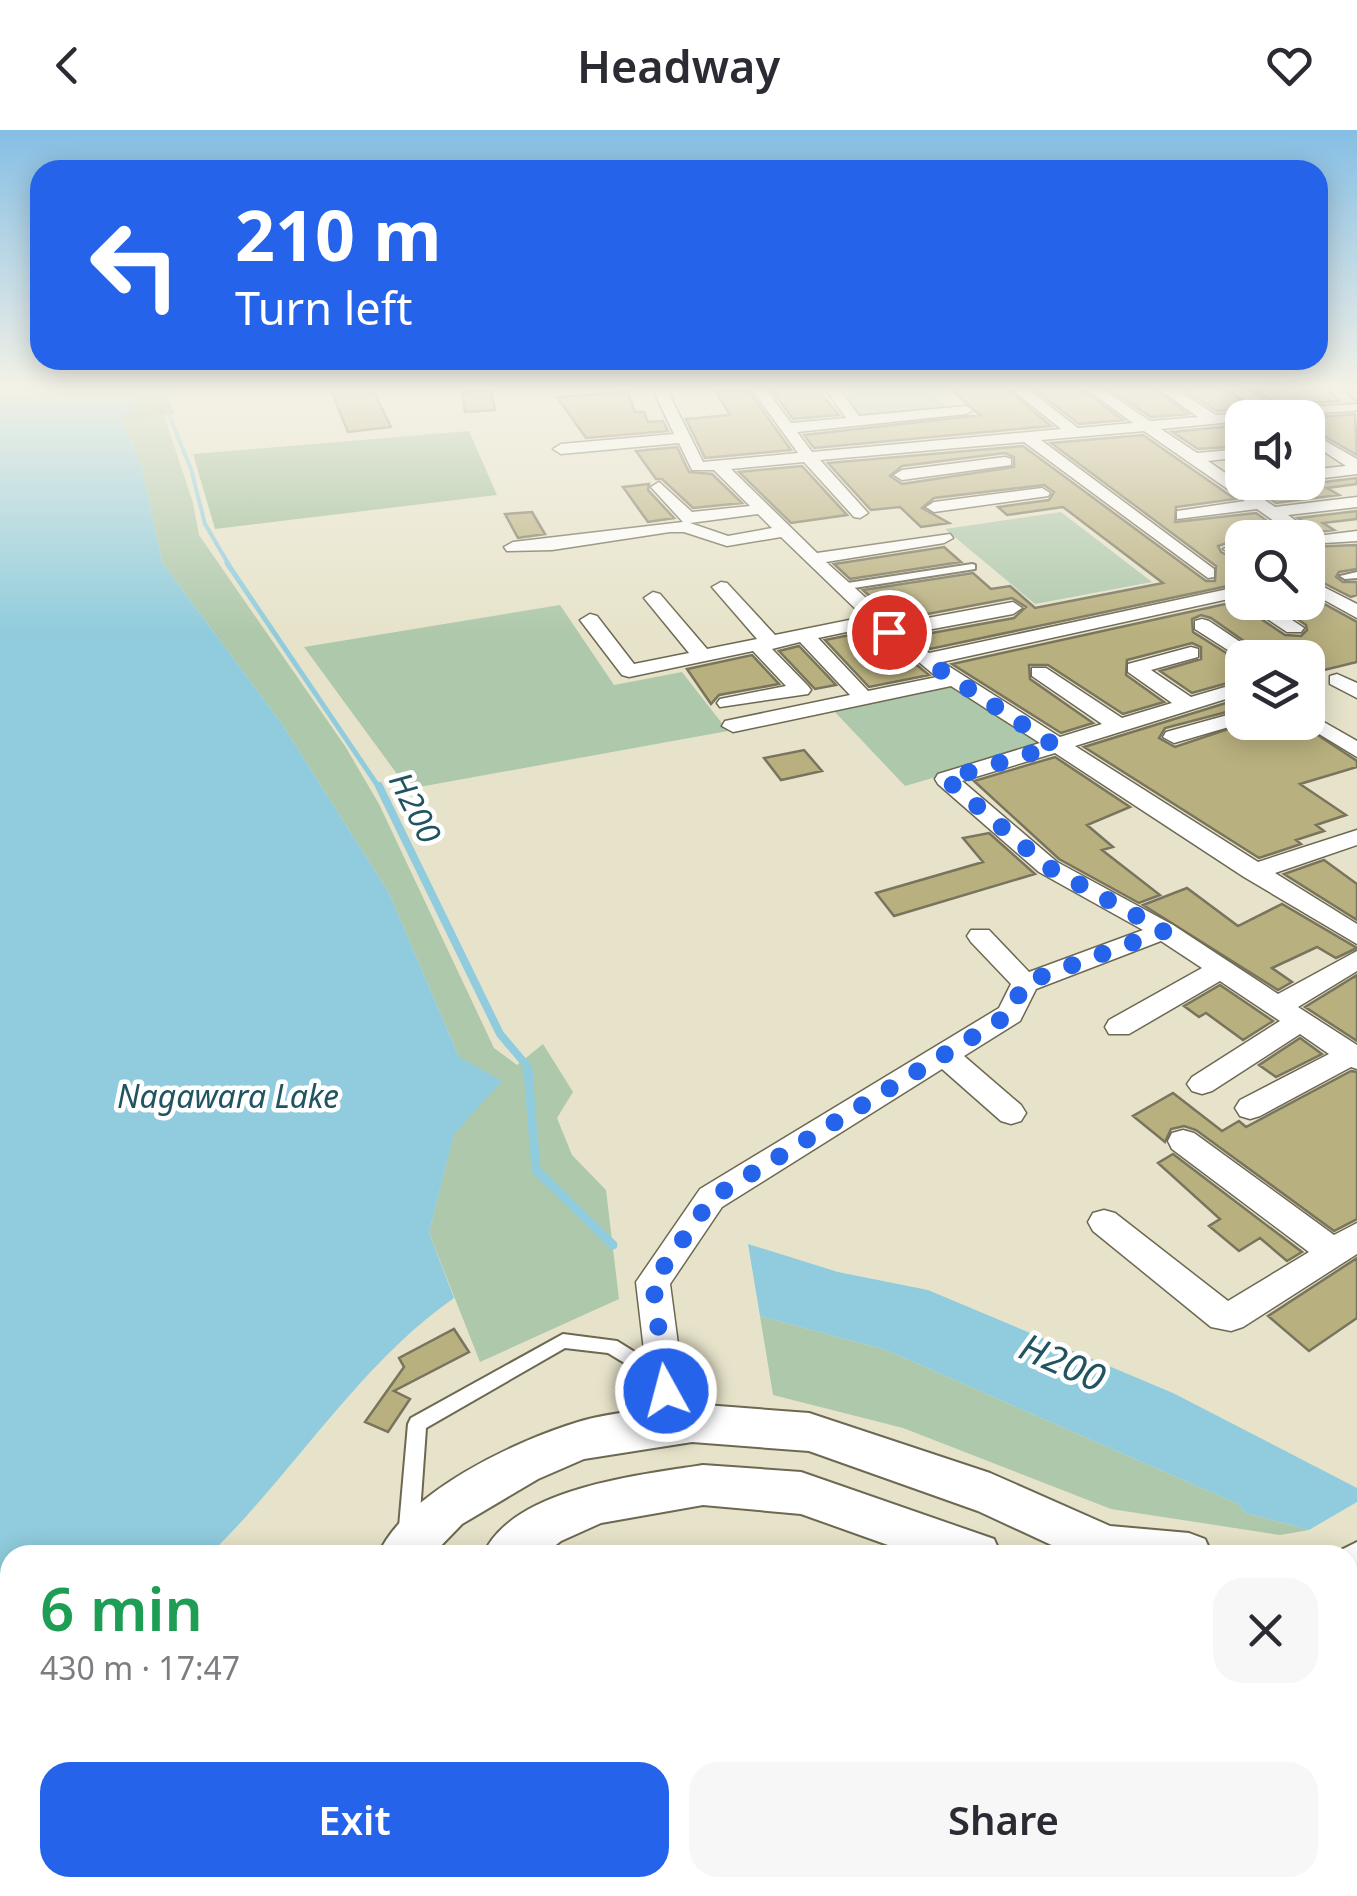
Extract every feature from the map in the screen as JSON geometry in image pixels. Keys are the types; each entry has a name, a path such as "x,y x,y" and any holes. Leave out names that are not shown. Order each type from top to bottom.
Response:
{"street":[{"path":"723,470 841,587 925,660 1357,936"},
{"path":"821,470 860,512"},
{"path":"812,559 946,529 934,506 899,470"},
{"path":"902,474 933,470"},
{"path":"1069,470 1208,574"},
{"path":"659,487 688,518 762,509"},
{"path":"934,506 1042,494"},
{"path":"1256,500 1283,520"},
{"path":"1183,515 1357,502"},
{"path":"513,547 670,527 686,527 727,540 784,531"},
{"path":"1325,540 1357,536"},
{"path":"720,588 801,690 727,703"},
{"path":"1325,594 1357,612"},
{"path":"653,598 702,656"},
{"path":"925,660 1225,600"},
{"path":"590,620 629,672 805,636 1013,608"},
{"path":"1281,620 1294,628"},
{"path":"1202,625 1226,640"},
{"path":"805,636 859,692"},
{"path":"1188,704 1136,668 1191,654"},
{"path":"1039,672 1116,724"},
{"path":"733,726 954,679"},
{"path":"1337,680 1357,692"},
{"path":"1225,693 946,779 1048,867 1164,931 1354,1057 1250,1108"},
{"path":"1174,737 1225,721"},
{"path":"1325,730 1357,750"},
{"path":"1253,872 1357,837"},
{"path":"671,1427 653,1282 712,1198 1010,1014 1024,983 1164,931"},
{"path":"980,936 1024,983"},
{"path":"1202,1084 1357,959"},
{"path":"1119,1027 1220,969"},
{"path":"946,1056 1011,1113"},
{"path":"1104,1222 1223,1317 1231,1317 1346,1244 1183,1141"},
{"path":"410,1545 446,1509 522,1466 581,1440 692,1424 809,1432 990,1494 1101,1545"},
{"path":"519,1545 545,1526 597,1502 703,1484 801,1493 949,1545"}],"lane":[{"path":"841,587 972,567"},
{"path":"405,1545 416,1424 563,1341 611,1346 662,1378"}],"green space":[{"path":"143,470 182,470 199,535 345,746 379,804 494,1048 517,1065 543,1044 573,1092 557,1118 572,1155 606,1190 619,1299 480,1362 429,1233 454,1133 459,1057 389,893 282,724 162,562"},
{"path":"198,470 486,470 497,495 215,529"},
{"path":"1061,512 1152,582 1035,604 945,529"},
{"path":"560,605 614,685 682,672 728,731 408,789 304,647"},
{"path":"952,683 1046,745 905,786 833,710"},
{"path":"760,1316 886,1350 1238,1504 1246,1513 1309,1530 1280,1535 1111,1509 903,1428 773,1395"}],"water":[{"name":"Nagawara Lake","path":"0,470 143,470 162,562 282,724 389,893 459,1057 502,1081 454,1134 429,1233 454,1298 387,1355 219,1545 0,1545"},
{"path":"748,1244 838,1272 928,1290 1173,1393 1357,1488 1357,1502 1309,1530 1246,1513 1238,1504 886,1350 760,1316"}],"building":[{"path":"650,470 712,474 742,503 693,508 662,479 656,479"},
{"path":"806,470 847,515 791,523 739,472"},
{"path":"835,470 897,470 890,476 902,484 992,470 1056,470 1206,581 1215,581 1216,566 1088,470 1194,470 1225,492 1228,500 1176,507 1175,522 1256,513 1266,520 1225,520 1225,544 1218,546 1225,554 1225,587 930,649 915,636 1014,618 1026,607 1012,598 896,620 863,590 973,573 991,589 1010,586 1035,608 1163,583 1063,507 1007,515 998,507 1049,500 1054,492 1044,485 934,498 922,508 949,523 921,527 900,507 871,510"},
{"path":"1357,478 1357,484 1327,488 1339,495 1325,497 1325,482"},
{"path":"649,484 648,490 674,518 648,522 623,487"},
{"path":"1357,511 1357,519 1325,523 1298,518"},
{"path":"532,512 545,534 518,538 505,514"},
{"path":"1357,545 1357,569 1339,572 1336,577 1343,582 1357,582 1357,595 1351,597 1325,584 1325,546"},
{"path":"944,547 961,562 850,579 834,564"},
{"path":"1225,604 1225,620 1262,620 1285,635 1301,636 1306,625 1299,620 1325,620 1325,604 1357,622 1357,662 1325,670 1325,640 1242,640 1201,615 1192,619 1193,632 1225,652 1225,684 1192,693 1160,671 1201,659 1201,647 1192,643 1127,660 1126,675 1164,702 1123,714 1048,665 1029,665 1030,679 1093,723 1061,733 952,664"},
{"path":"874,630 929,675 869,687 825,640"},
{"path":"799,646 836,685 815,689 779,651"},
{"path":"752,655 779,684 719,695 711,704 687,669"},
{"path":"1225,703 1225,712 1165,728 1159,738 1175,747 1225,730 1225,740 1325,740 1357,761 1357,767 1300,784 1346,815 1316,825 1324,831 1296,840 1301,844 1259,858 1084,747"},
{"path":"804,750 822,771 781,780 764,758"},
{"path":"1055,757 1130,807 1087,825 1113,847 1102,850 1160,895 1139,903 1059,859 974,781"},
{"path":"989,833 1035,874 894,916 876,893 983,862 963,838"},
{"path":"1324,860 1357,884 1357,920 1284,874"},
{"path":"1187,888 1238,926 1282,904 1357,948 1336,958 1317,947 1272,968 1292,982 1278,990 1143,905"},
{"path":"1357,975 1357,1041 1305,1007"},
{"path":"1220,985 1273,1021 1243,1040 1206,1013 1199,1017 1184,1006"},
{"path":"1300,1038 1322,1054 1276,1077 1259,1065"},
{"path":"1351,1071 1357,1072 1357,1219 1334,1231 1196,1130 1184,1126 1171,1129 1165,1142 1133,1116 1173,1093 1222,1131 1239,1121 1246,1127"},
{"path":"1173,1154 1302,1252 1287,1261 1260,1238 1239,1251 1209,1226 1220,1219 1158,1163"},
{"path":"1357,1258 1357,1318 1309,1351 1268,1316"},
{"path":"454,1329 469,1352 394,1391 410,1399 388,1432 365,1422 404,1367 399,1358"}],"waterway":[{"name":"H200","path":"191,470 205,524 229,565"},
{"name":"H200","path":"227,563 380,789"},
{"name":"H200","path":"379,786 500,1034 528,1067 529,1074"},
{"name":"H200","path":"528,1071 536,1170 613,1245"}],"route":[{"path":"666,1391 653,1282 712,1198 1010,1014 1024,983 1164,931 1048,867 946,779 1055,746 889,632"}]}
